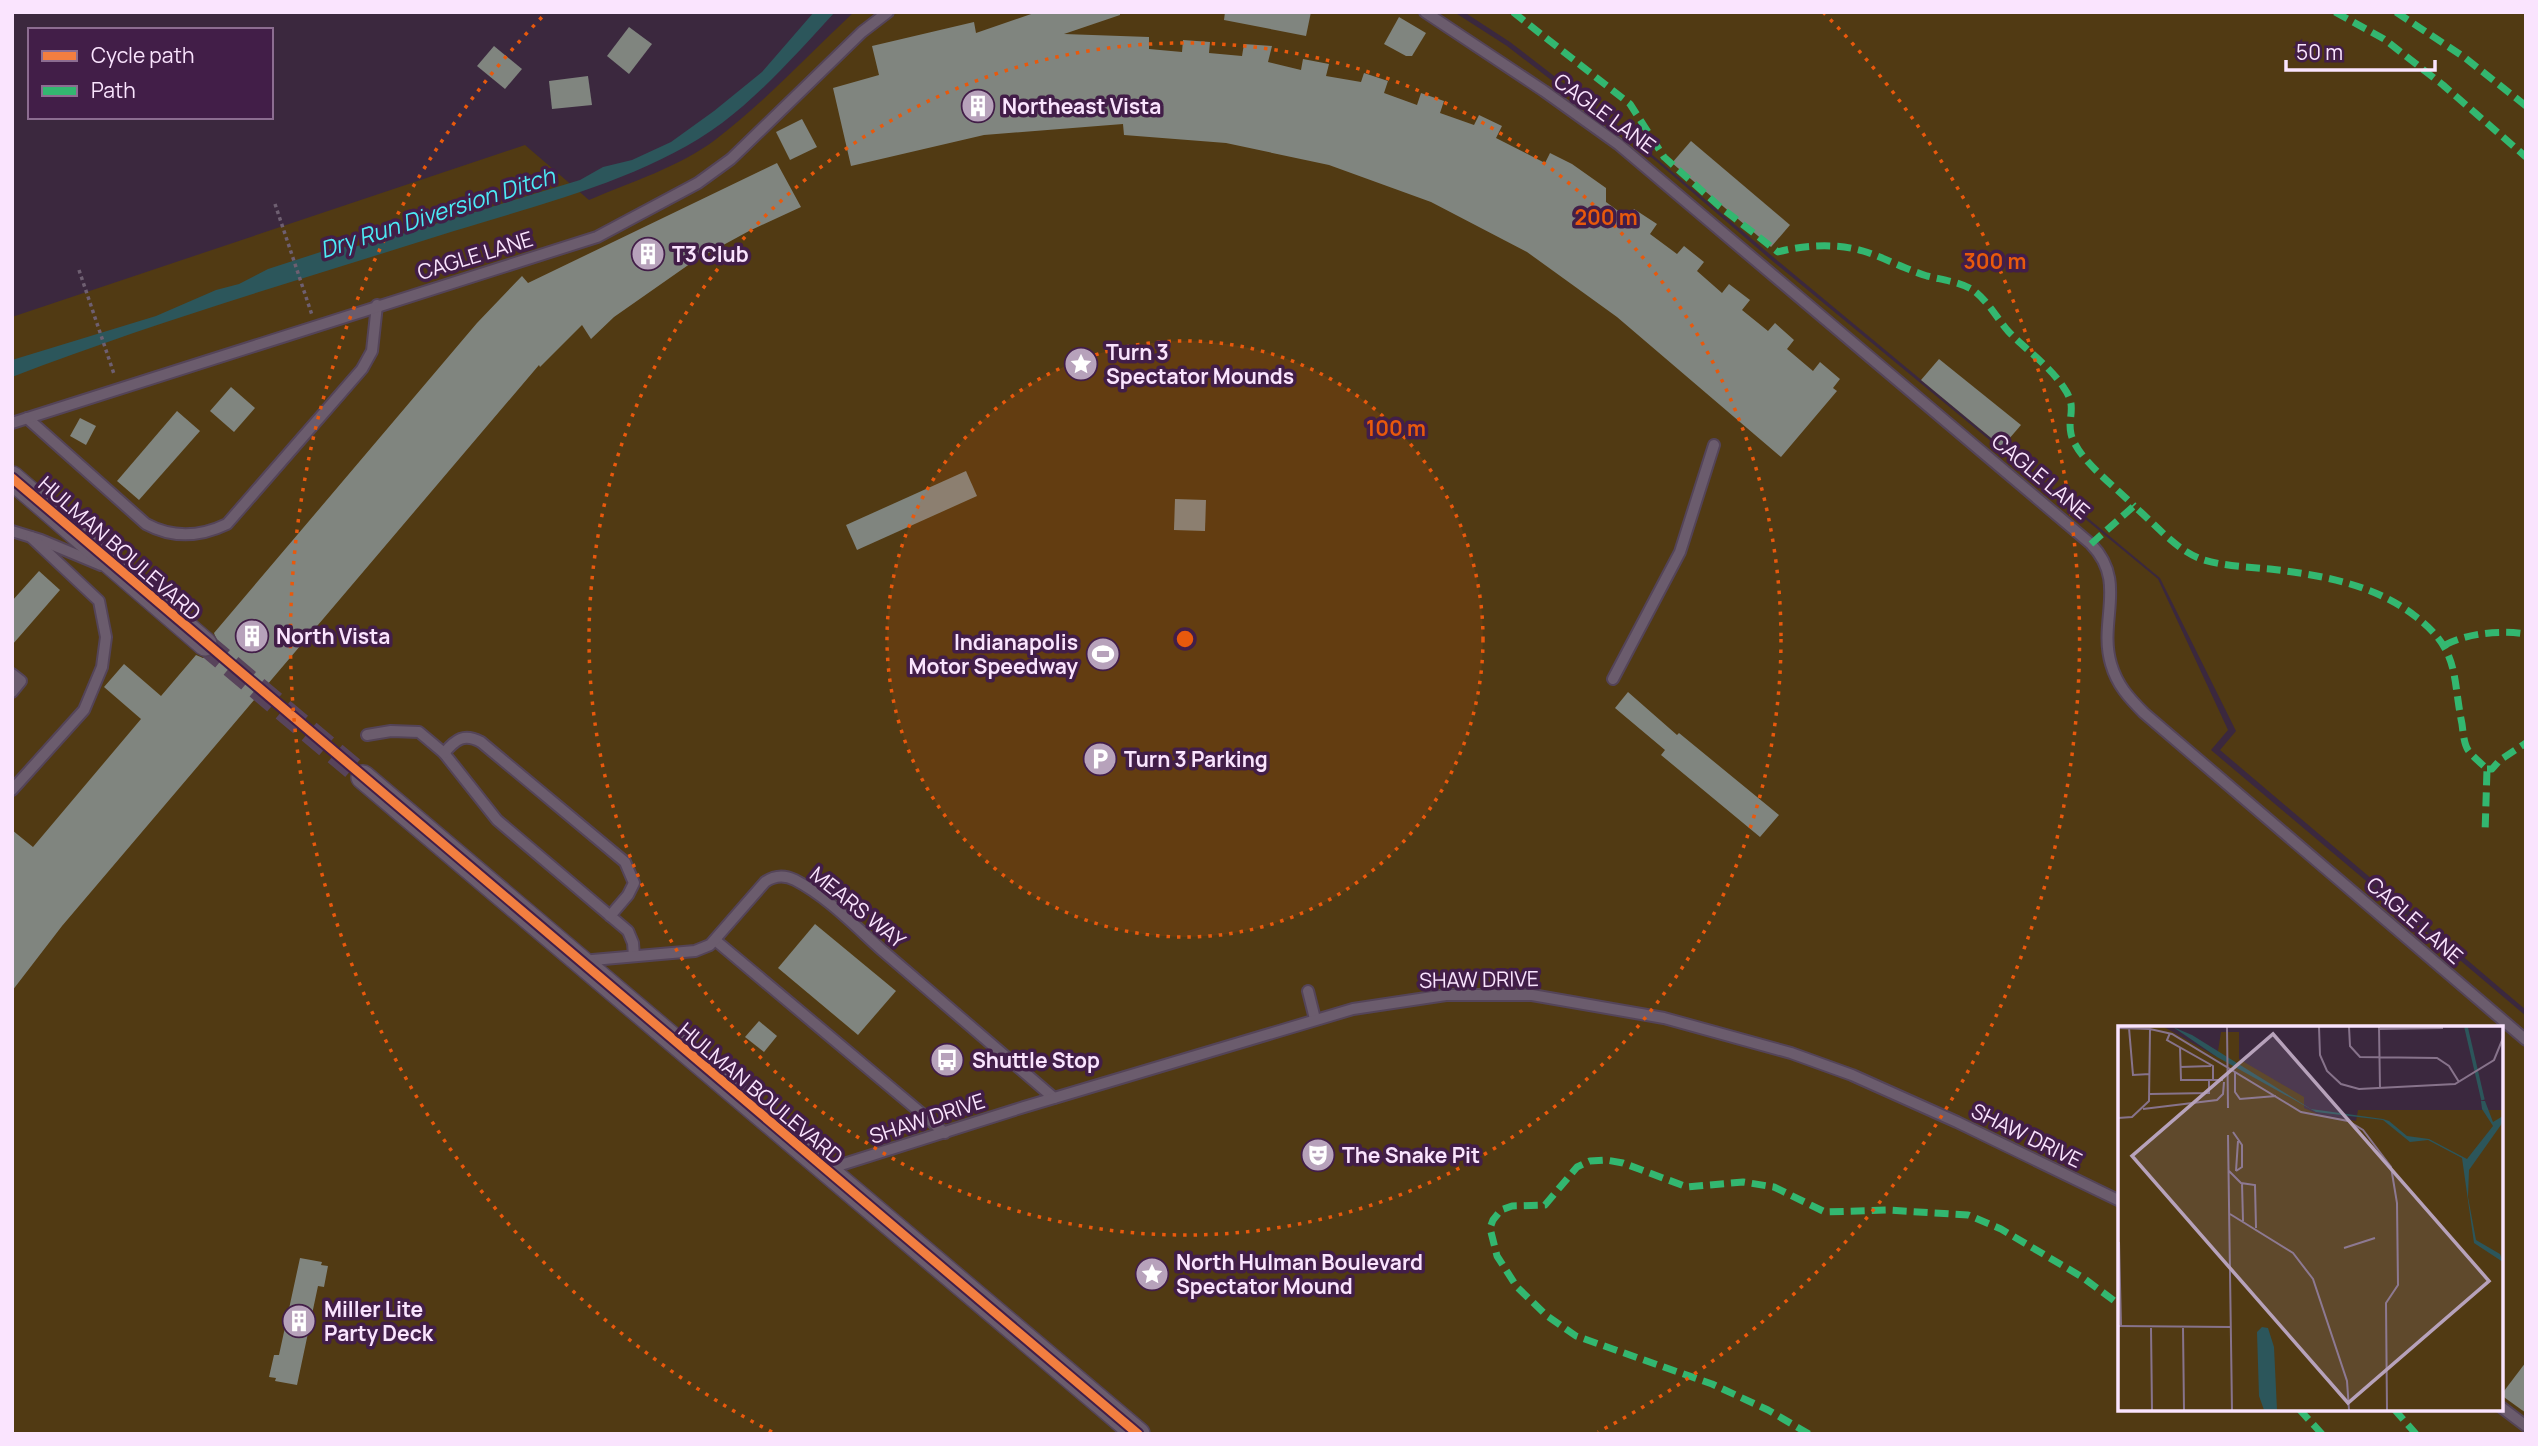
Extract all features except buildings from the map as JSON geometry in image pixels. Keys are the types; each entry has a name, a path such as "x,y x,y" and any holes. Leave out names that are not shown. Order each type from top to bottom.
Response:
{"street":[{"name":"HULMAN BOULEVARD","path":"12,478 205,644"},
{"name":"HULMAN BOULEVARD","path":"363,777 1138,1434"}],"lane":[{"name":"CAGLE LANE","path":"12,423 594,238 698,183 732,159 862,32 888,12"},
{"name":"CAGLE LANE","path":"1425,12 1618,144 2091,544 2101,554 2109,569 2111,592 2107,638 2110,662 2123,692 2144,713 2526,1040"},
{"path":"27,418 146,524 161,532 188,535 214,531 227,524 362,369 372,351 377,305"},
{"path":"1613,678 1680,552 1713,444"},
{"path":"12,532 125,575"},
{"path":"12,790 84,710 102,667 106,637 99,601 31,537"},
{"path":"12,674 21,681 12,692"},
{"path":"367,735 391,731 419,732 444,752 497,820 628,931 634,956"},
{"path":"444,752 462,737 472,737 481,742 625,862 634,883 628,895 610,916"},
{"name":"MEARS WAY","path":"578,961 695,951 710,946 765,882 773,877 783,876 813,891 1054,1098"},
{"path":"715,940 945,1133"},
{"path":"1308,991 1315,1019"},
{"name":"SHAW DRIVE","path":"826,1170 1315,1019 1384,1003 1446,995 1532,995 1664,1018 1791,1053 1852,1075 1956,1122 2118,1201"},
{"path":"2503,1409 2526,1426"}],"path":[{"path":"275,204 309,304"},
{"path":"79,270 111,367"}],"shaded area":[{"path":"814,12 835,12 781,70 737,111 693,142 661,159 593,188 287,283 12,377 12,360 156,316 216,290 239,284 268,269 333,248 357,246 408,232 580,180 603,167 632,160 671,142 762,72"},
{"name":"Indianapolis Motor Speedway","path":"854,12 1454,12 1507,46 1656,161 1770,259 2158,579 2228,730 2211,750 2526,1016 2526,1434 12,1434 12,317 525,145 589,200 701,150 769,94"},
{"path":"1464,12 2526,12 2526,1010 2220,750 2236,731 2160,578 1611,120 1510,42"}],"tunnel":[{"path":"205,644 363,777"}],"marked path":[{"path":"1513,12 1630,104 1664,157 1719,206 1778,252 1820,246 1853,248 1973,290 2008,331 2058,380 2070,401 2071,434 2081,453 2134,506"},
{"path":"2335,12 2384,39 2443,85 2526,157"},
{"path":"2396,12 2464,57 2526,106"},
{"path":"2091,544 2134,506 2174,543 2201,559 2226,565 2308,574 2346,583 2382,596 2415,616 2430,628 2447,652 2455,677 2466,745 2470,753 2487,769 2485,834"},
{"path":"2445,645 2484,634 2526,634"},
{"path":"2487,769 2492,769 2500,760 2526,743"},
{"path":"1809,1434 1768,1410 1712,1384 1576,1336 1546,1315 1517,1287 1497,1256 1490,1228 1493,1220 1501,1210 1512,1206 1545,1205 1577,1167 1590,1161 1606,1160 1623,1163 1687,1187 1743,1182 1774,1187 1825,1212 1887,1210 1968,1215 2001,1229 2082,1277 2118,1304"},
{"path":"2301,1411 2322,1434"},
{"path":"2396,1411 2416,1434"}],"cycle path":[{"path":"12,478 1138,1434"}],"place":[{"name":"Northeast Vista","path":"978,106"},
{"name":"T3 Club","path":"648,254"},
{"name":"Turn 3 Spectator Mounds","path":"1081,364"},
{"name":"North Vista","path":"252,636"},
{"name":"Indianapolis Motor Speedway","path":"1103,654"},
{"name":"Turn 3 Parking","path":"1100,759"},
{"name":"Shuttle Stop","path":"947,1060"},
{"name":"The Snake Pit","path":"1318,1155"},
{"name":"North Hulman Boulevard Spectator Mound","path":"1152,1274"},
{"name":"Miller Lite Party Deck","path":"299,1321"}],"water label":[{"name":"Dry Run Diversion Ditch","path":"437,212"}]}
